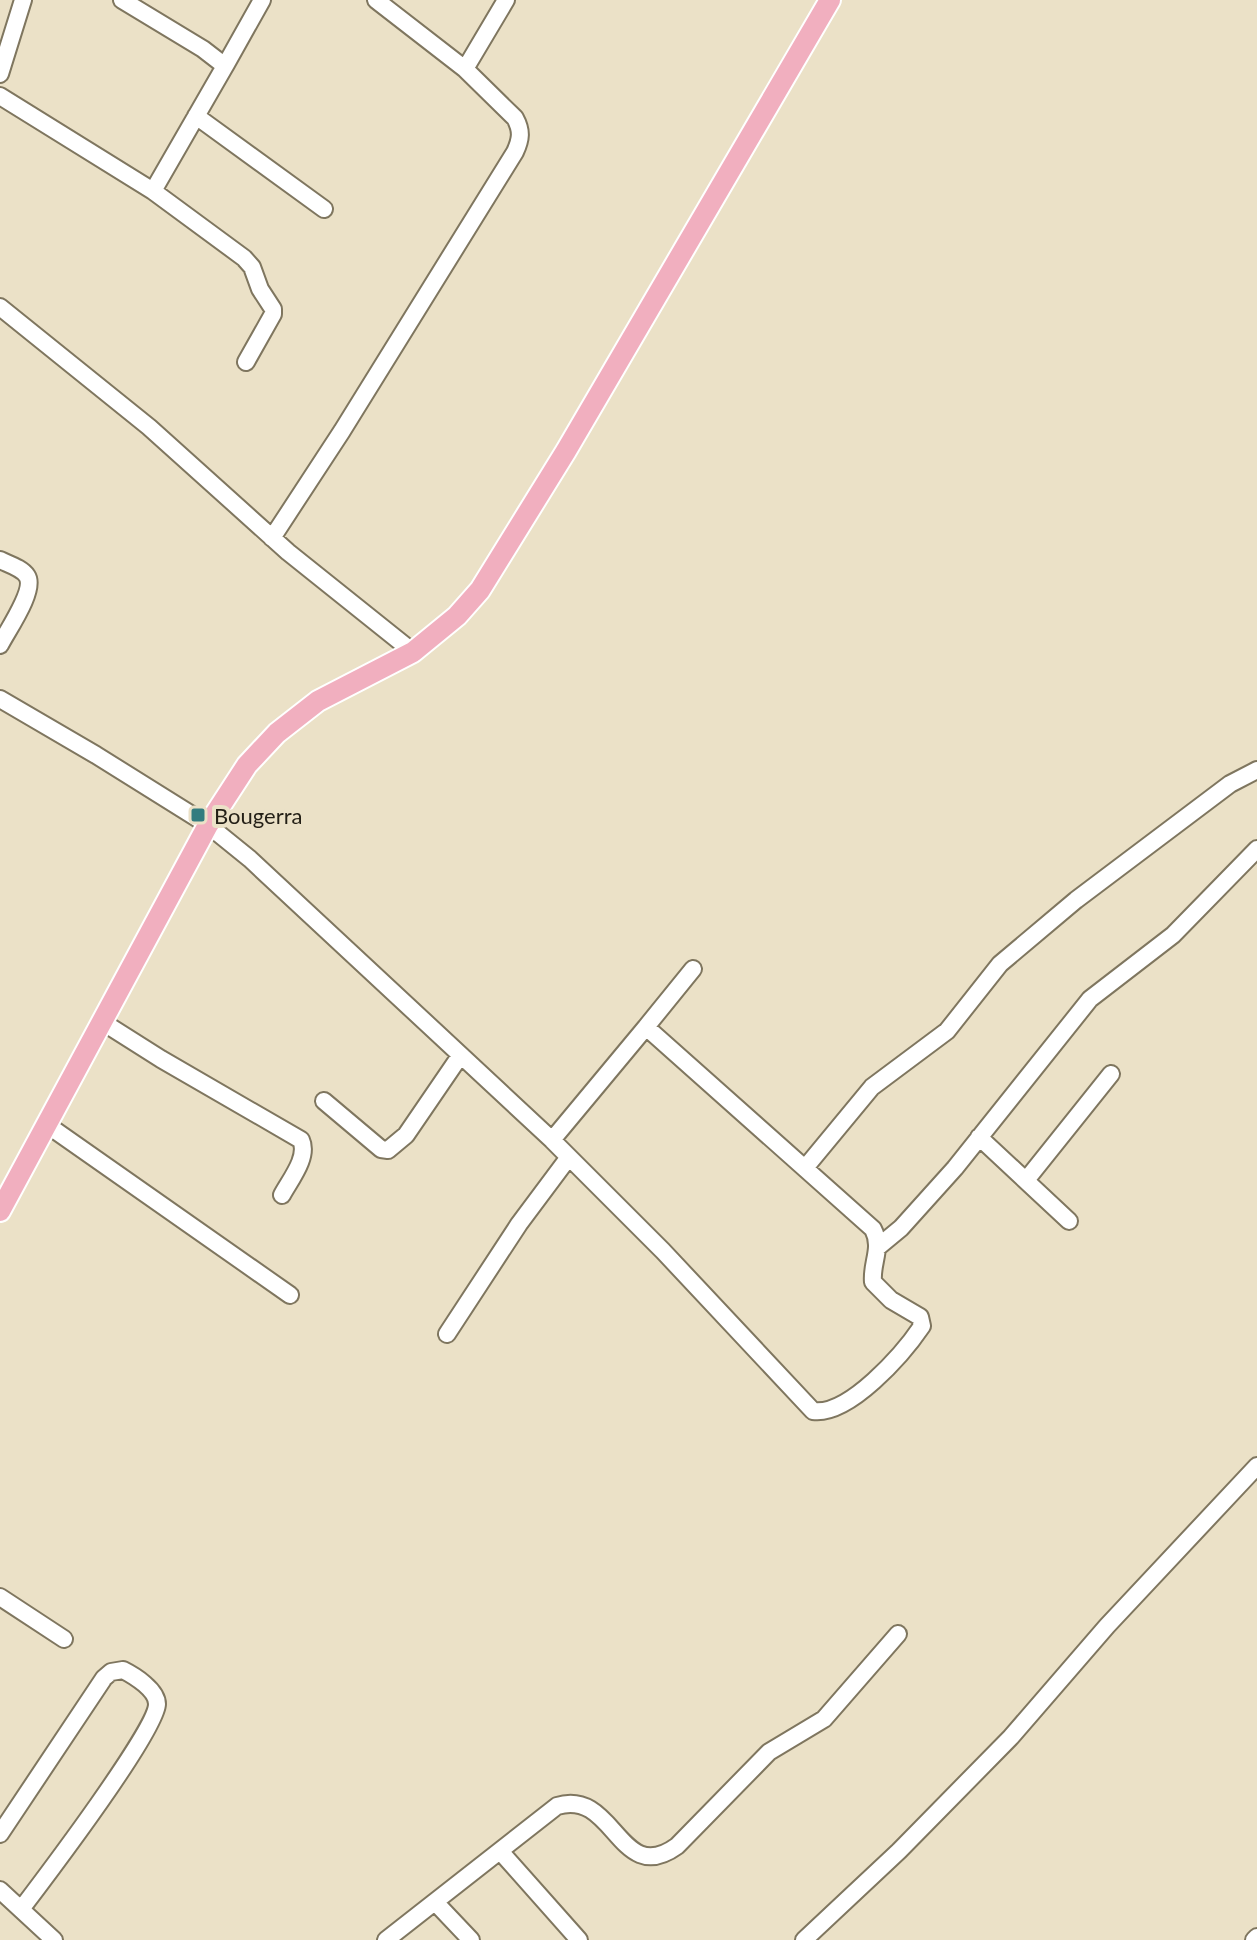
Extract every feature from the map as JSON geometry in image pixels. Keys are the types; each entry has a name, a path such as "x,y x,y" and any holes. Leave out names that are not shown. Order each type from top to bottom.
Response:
{"main road":[{"path":"0,1211 208,825 247,765 277,733 318,701 413,652 457,616 480,590 830,0"}],"street":[{"path":"0,74 6,36 23,0"},
{"path":"122,0 203,49 225,66"},
{"path":"153,191 262,0"},
{"path":"272,538 342,431 521,139 515,118 465,69 376,0"},
{"path":"465,69 506,0"},
{"path":"0,96 153,191 252,267 273,314 246,362"},
{"path":"196,116 324,209"},
{"path":"0,307 149,427 272,538 413,652"},
{"path":"0,560 21,570 30,583 24,601 0,645"},
{"path":"0,699 208,825 250,859 552,1140 663,1251 813,1411 830,1409 863,1389 893,1360 922,1326 920,1317 891,1300 873,1282 878,1247 873,1229 646,1027"},
{"path":"805,1168 872,1087 947,1031 1000,964 1087,892 1230,784 1257,770"},
{"path":"878,1247 917,1211 1090,999 1173,935 1257,849"},
{"path":"552,1140 693,969"},
{"path":"101,1021 301,1140 304,1145 302,1159 282,1195"},
{"path":"324,1101 381,1149 388,1150 406,1135 460,1056"},
{"path":"1027,1179 1111,1074"},
{"path":"46,1124 290,1295"},
{"path":"979,1137 1069,1221"},
{"path":"447,1334 519,1224 569,1157"},
{"path":"804,1940 899,1851 1011,1737 1107,1626 1257,1466"},
{"path":"0,1597 64,1639"},
{"path":"386,1940 557,1806 580,1803 591,1808 642,1857 654,1858 665,1854 677,1846 769,1752 824,1719 898,1634"},
{"path":"0,1834 111,1672 123,1670 153,1693 157,1705 148,1726 103,1797 22,1908"},
{"path":"500,1851 579,1940"},
{"path":"0,1890 22,1908 49,1938"},
{"path":"435,1902 471,1940"}],"place":[{"name":"Bougerra","path":"198,815"}]}
